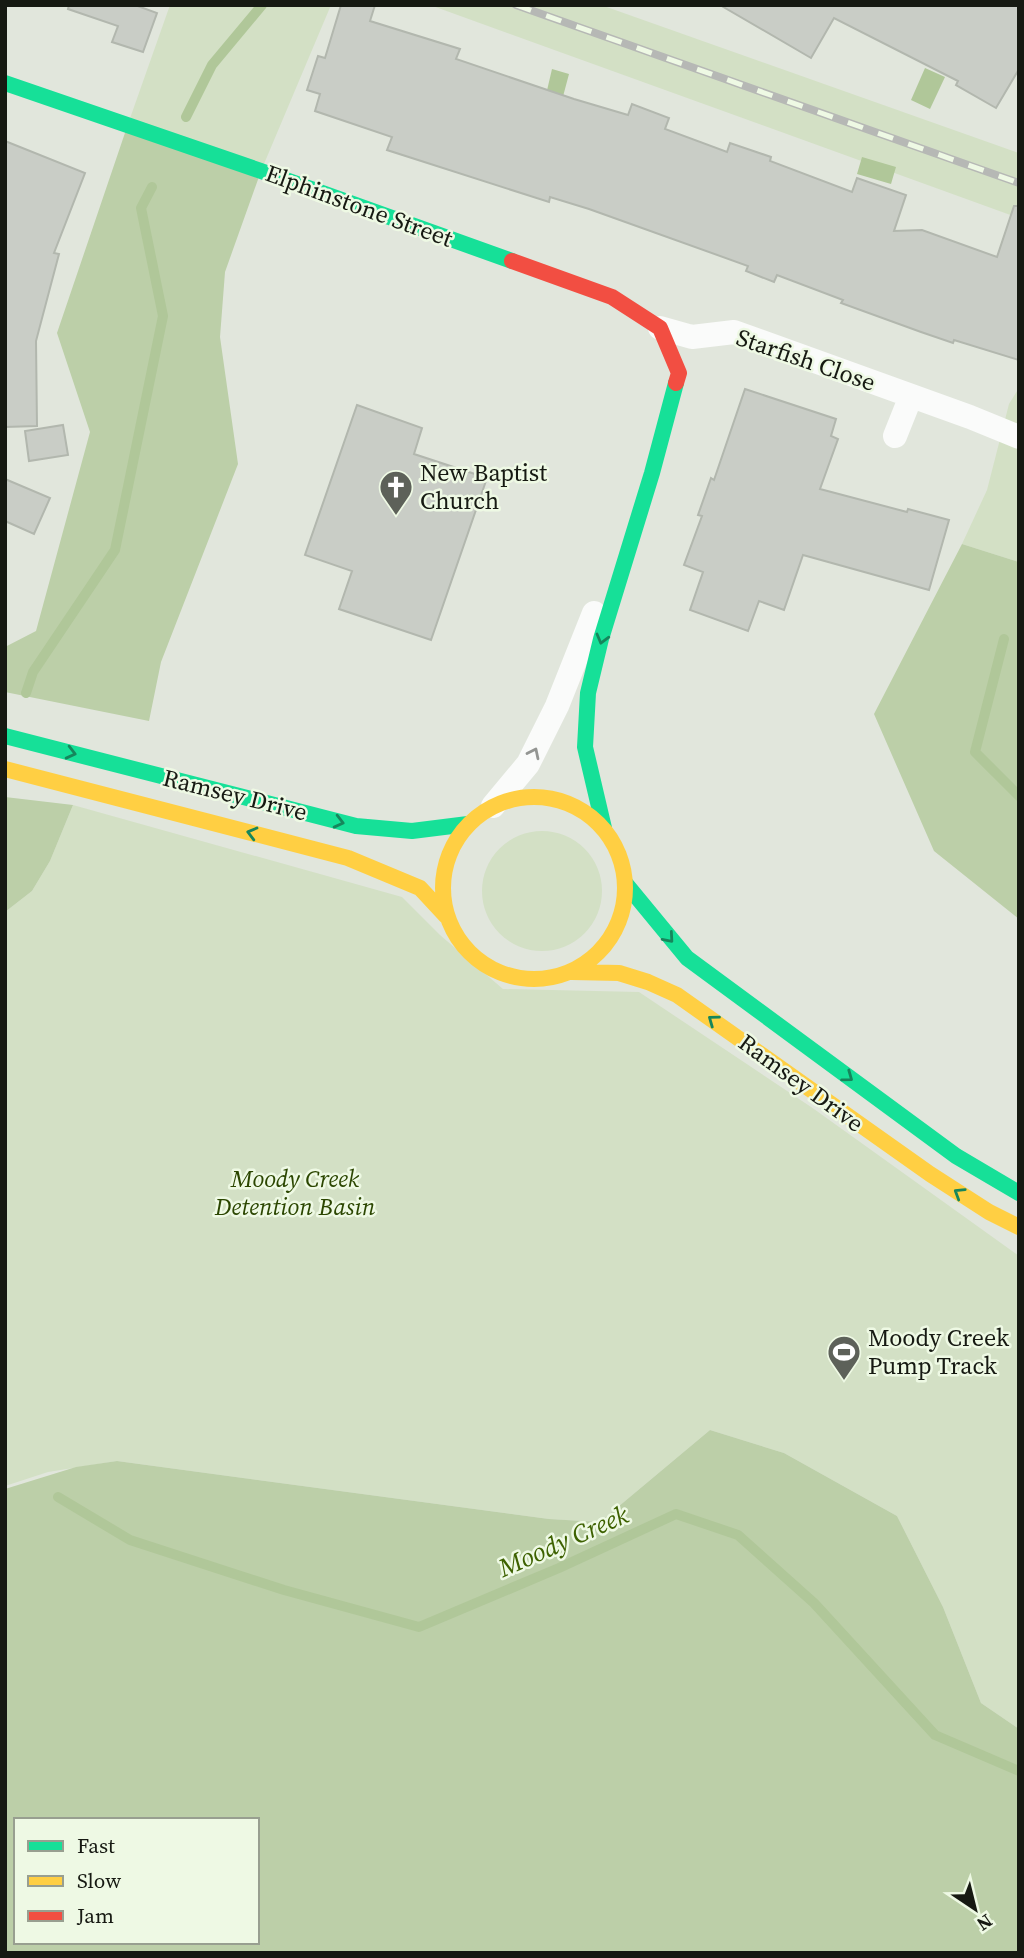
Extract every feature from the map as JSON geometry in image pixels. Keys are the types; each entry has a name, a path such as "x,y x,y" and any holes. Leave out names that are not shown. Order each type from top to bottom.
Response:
{"main road":[{"name":"Elphinstone Street","path":"5,83 261,170 612,297 660,328"},
{"path":"604,828 581,809 552,798 522,797 493,806 468,824 453,844 444,867 442,892 446,916 460,944 482,965 511,978 542,980 572,972 595,957 613,936 623,911 626,884 620,854 604,828 585,747 588,693 601,639 679,373 660,328"},
{"name":"Ramsey Drive","path":"5,736 356,827 396,832 431,831 468,824"},
{"name":"Ramsey Drive","path":"5,769 348,858 419,888 446,916"},
{"name":"Ramsey Drive","path":"626,884 687,958 956,1156 1019,1193"},
{"name":"Ramsey Drive","path":"572,972 619,973 677,995 930,1174 989,1212 1019,1227"}],"street":[{"name":"Starfish Close","path":"660,328 692,337 734,332 1019,437"},
{"path":"679,373 694,351 712,334"},
{"path":"895,436 911,396"},
{"path":"493,806 528,764 545,730 642,503"}],"green space":[{"path":"170,5 331,5 261,171 128,124"},
{"path":"430,5 601,5 1019,153 1019,218"},
{"path":"1019,388 1019,562 962,544 987,490 1009,404"},
{"name":"Moody Creek Detention Basin","path":"73,805 402,897 440,935 503,989 639,992 814,1109 1019,1256 1019,1729 981,1703 943,1607 897,1516 784,1453 710,1430 600,1522 549,1519 117,1461 48,1472 5,1486 5,912 32,891 50,861"},
{"path":"542,831 565,836 584,849 597,868 602,891 597,914 584,933 565,946 542,951 519,946 500,933 487,914 482,891 487,868 500,849 519,836"}],"shaded area":[{"path":"925,68 945,77 930,109 911,100"},
{"path":"552,69 569,74 561,104 545,99"},
{"path":"128,124 261,171 225,272 220,337 238,464 161,662 149,721 5,692 5,647 36,631 90,432 57,333"},
{"path":"862,157 896,167 891,184 857,174"},
{"path":"962,544 1019,562 1019,919 934,851 874,714"},
{"path":"5,797 73,805 50,861 32,891 5,912"},
{"path":"710,1430 784,1453 897,1516 943,1607 981,1703 1019,1729 1019,1953 5,1953 5,1489 76,1467 117,1461 549,1519 600,1522"}],"building":[{"path":"69,5 135,5 157,13 143,52 112,42 118,26 68,9"},
{"path":"341,5 375,5 370,21 460,49 456,59 628,115 632,104 669,118 665,129 727,152 730,143 771,157 770,161 852,192 857,178 906,195 894,231 922,230 997,257 1014,206 1019,206 1019,360 921,332 841,303 843,300 777,275 774,282 746,271 748,266 589,209 550,197 549,202 387,150 392,137 315,111 320,94 307,90 318,56 325,58"},
{"path":"720,5 1019,5 1019,69 996,108 956,85 958,81 834,18 811,58"},
{"path":"5,141 85,173 54,253 59,254 36,341 37,426 5,427"},
{"path":"745,389 836,419 831,436 838,439 820,489 949,520 929,590 803,555 784,610 759,601 748,631 690,610 703,572 684,565 702,516 698,515 711,478 714,480"},
{"name":"New Baptist Church","path":"357,405 422,428 414,454 487,478 431,640 339,609 352,571 305,555"},
{"path":"63,425 68,455 29,461 25,431"},
{"path":"5,479 50,498 34,534 5,521"}],"waterway":[{"path":"186,117 212,65 262,5"},
{"path":"26,693 33,672 115,550 163,316 141,208 152,187"},
{"path":"1004,639 975,752 1019,796"},
{"name":"Moody Creek","path":"58,1497 130,1540 284,1590 419,1627 559,1568 676,1514 738,1535 814,1603 935,1735 1019,1771"}],"railway":[{"path":"516,5 1019,183"}],"traffic: fast":[{"path":"5,83 512,261"},
{"path":"604,828 585,747 588,693 601,639 652,473 676,383"},
{"path":"5,736 356,826 412,831 468,824"},
{"path":"626,884 687,958 956,1156 1019,1193"}],"traffic: slow":[{"path":"5,769 348,858 420,888 446,916"},
{"path":"534,797 552,798 569,804 599,823 618,853 624,870 625,888 624,906 618,923 599,953 569,972 552,978 534,979 516,978 499,972 469,953 450,923 444,906 443,888 444,870 450,853 469,823 499,804 516,798 534,797"},
{"path":"572,972 619,973 677,995 930,1174 989,1212 1019,1227"}],"traffic: jam":[{"path":"512,261 612,297 660,328 679,373 676,383"}],"place":[{"name":"New Baptist Church","path":"396,517"},
{"name":"Moody Creek Pump Track","path":"844,1382"}]}
